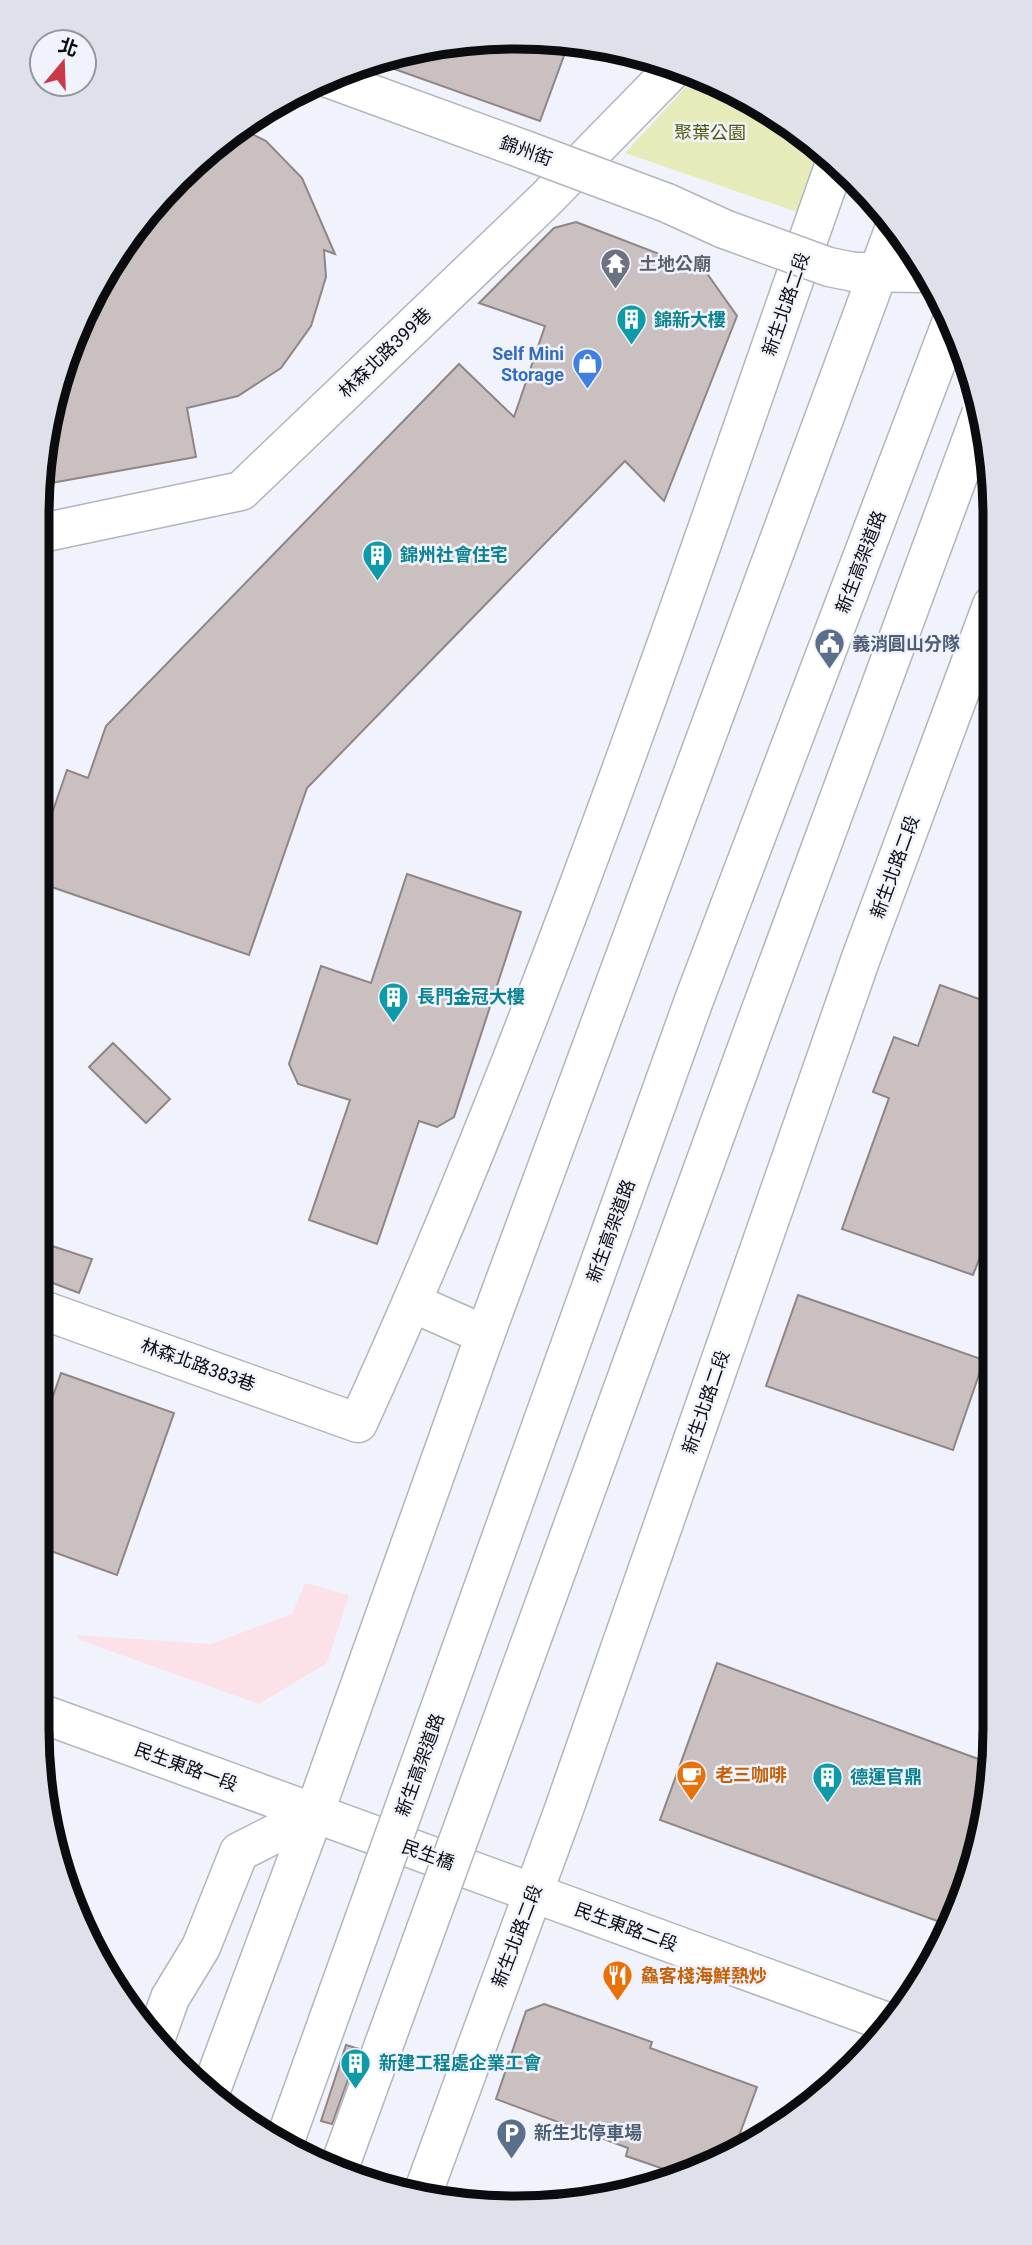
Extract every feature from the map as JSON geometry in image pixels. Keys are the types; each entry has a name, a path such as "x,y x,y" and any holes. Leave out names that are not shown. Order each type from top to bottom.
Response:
{"main road":[{"name":"林森北路399巷","path":"49,531 241,491 545,200 668,75"},
{"name":"錦州街","path":"342,83 667,202 724,229 829,267 866,272 914,273"},
{"name":"新生北路二段","path":"358,1423 413,1303 585,872 832,172"},
{"path":"213,2084 325,1817 343,1727 866,272 889,236"},
{"name":"新生高架道路","path":"287,2136 694,1000 946,336"},
{"path":"341,2162 975,430"},
{"name":"新生北路二段","path":"425,2187 527,1891 861,958 983,629"},
{"path":"413,1303 485,1335"},
{"name":"林森北路383巷","path":"49,1312 358,1423"},
{"name":"民生東路一段","path":"49,1716 325,1817"},
{"path":"159,2029 170,1998 201,1947 239,1852 325,1817"},
{"name":"民生橋","path":"325,1817 527,1891"},
{"name":"民生東路二段","path":"527,1891 881,2020"}],"shaded area":[{"path":"305,1583 349,1595 327,1663 259,1704 77,1639 77,1635 211,1644 292,1614"}],"green space":[{"name":"聚葉公園","path":"690,83 750,112 819,161 803,214 625,153"}],"building":[{"path":"485,50 565,52 540,121 389,67 425,58"},
{"path":"250,133 266,141 302,178 335,254 324,250 326,277 311,326 281,368 238,396 187,408 196,457 50,483 65,395 85,337 112,282 165,208 208,165"},
{"name":"錦州社會住宅","path":"576,222 706,272 737,316 664,501 625,461 307,788 249,955 49,886 49,822 67,770 88,778 106,726 459,364 514,417 545,326 479,303 554,228"},
{"name":"長門金冠大樓","path":"407,874 521,912 454,1117 437,1127 419,1121 377,1244 309,1220 350,1100 298,1084 289,1064 321,966 371,983"},
{"path":"940,985 983,1000 983,1252 973,1275 842,1229 889,1098 873,1092 894,1037 918,1046"},
{"path":"113,1043 170,1099 146,1123 89,1067"},
{"path":"49,1245 92,1259 79,1293 49,1282"},
{"path":"798,1295 983,1360 953,1450 766,1386"},
{"path":"61,1373 174,1413 117,1575 49,1550 49,1408"},
{"name":"德運官鼎","path":"717,1663 982,1760 967,1850 941,1922 660,1820"},
{"path":"544,2004 652,2042 650,2048 757,2087 738,2140 668,2170 626,2156 628,2148 496,2099 526,2011"},
{"path":"346,2045 359,2049 332,2124 321,2121"}],"place":[{"name":"土地公廟","path":"616,291"},
{"name":"錦新大樓","path":"631,347"},
{"name":"Self Mini Storage","path":"587,391"},
{"name":"錦州社會住宅","path":"377,582"},
{"name":"義消圓山分隊","path":"829,671"},
{"name":"長門金冠大樓","path":"394,1024"},
{"name":"老三咖啡","path":"692,1802"},
{"name":"德運官鼎","path":"827,1804"},
{"name":"鱻客棧海鮮熱炒","path":"618,2003"},
{"name":"新建工程處企業工會","path":"356,2090"},
{"name":"新生北停車場","path":"511,2160"}]}
